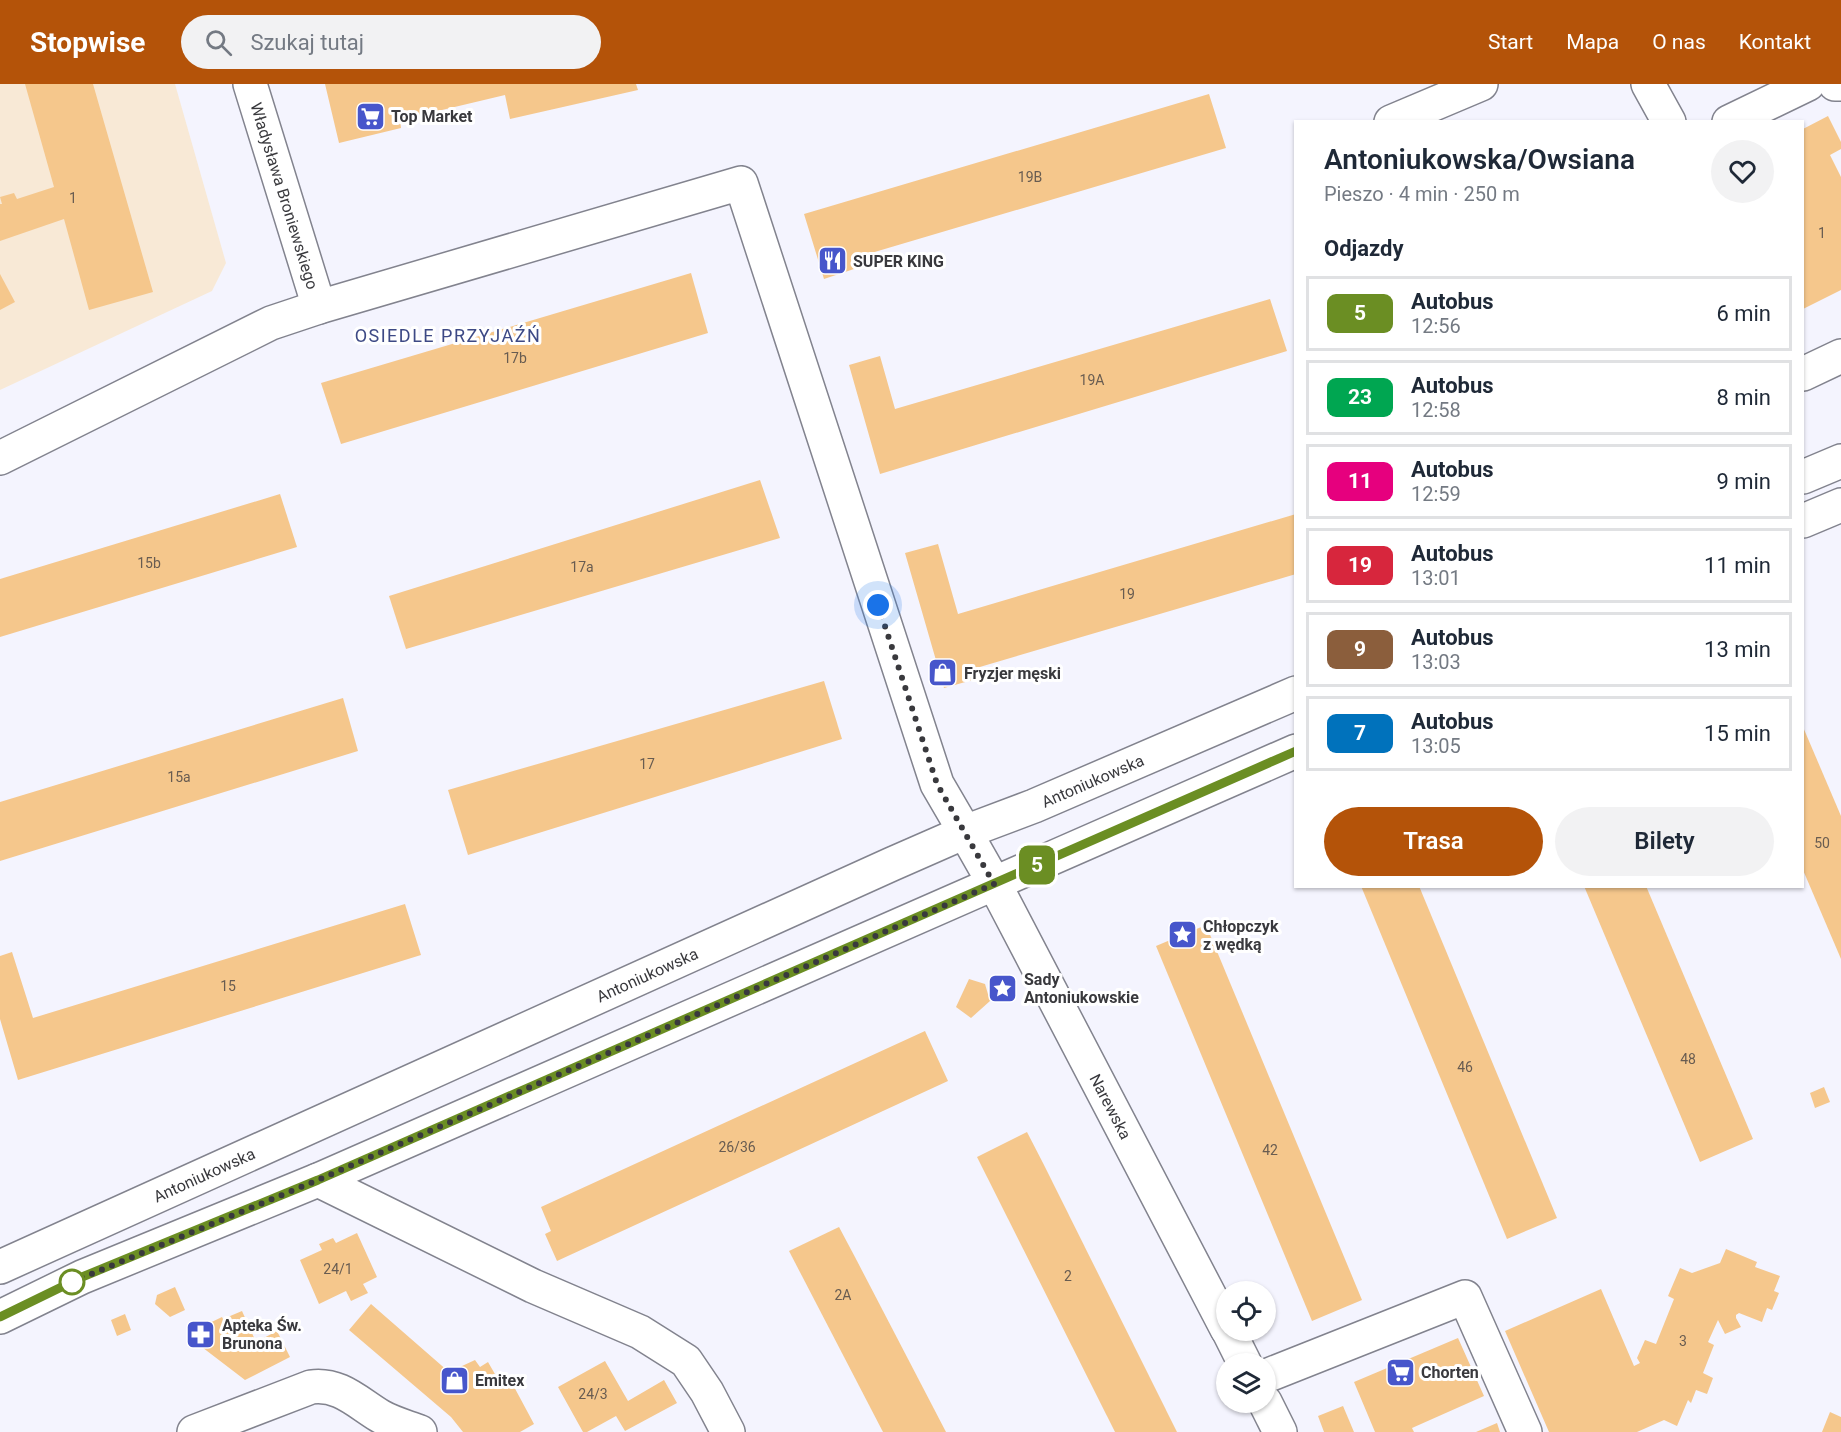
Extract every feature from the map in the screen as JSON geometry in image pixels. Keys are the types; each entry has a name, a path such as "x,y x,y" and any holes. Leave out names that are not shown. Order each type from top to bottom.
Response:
{"main road":[{"name":"Władysława Broniewskiego","path":"250,84 319,307"},
{"path":"1396,120 1481,84"},
{"path":"1648,84 1668,120"},
{"path":"1733,120 1808,84"},
{"path":"1835,84 1841,84"},
{"name":"Narewska","path":"319,307 741,183 937,784 994,884 1216,1309"},
{"path":"0,458 271,323 319,307"},
{"path":"1804,374 1841,356"},
{"path":"1804,477 1841,461"},
{"path":"1804,521 1841,505"},
{"name":"Antoniukowska","path":"0,1267 965,832 1034,806 1294,694"},
{"path":"0,1317 82,1277 318,1180 1294,752"},
{"path":"318,1180 533,1286 640,1332 686,1361 707,1392 728,1432"},
{"path":"1276,1372 1465,1297 1525,1432"},
{"path":"194,1432 311,1387 321,1386 349,1394 382,1417 420,1432"},
{"path":"1270,1413 1280,1432"}],"shaded area":[{"path":"0,84 175,84 226,263 212,291 0,390"}],"building":[{"path":"25,84 93,84 153,292 89,310 64,219 0,241 0,204 2,204 0,197 14,193 17,199 54,187"},
{"path":"325,84 636,84 638,90 510,119 505,95 400,120 401,128 339,143"},
{"path":"1209,94 1226,148 851,259 854,269 824,279 804,214"},
{"path":"1828,116 1841,142 1841,149 1830,155 1841,177 1841,290 1804,308 1804,128"},
{"path":"691,273 708,333 341,444 321,383"},
{"path":"0,274 15,302 0,310"},
{"path":"1270,299 1287,351 880,474 849,365 880,356 895,409"},
{"path":"760,480 780,538 406,649 389,596"},
{"path":"280,494 297,547 0,637 0,579"},
{"path":"1294,515 1294,575 973,669 976,679 944,688 905,553 938,544 958,614"},
{"path":"824,681 842,739 468,855 448,790"},
{"path":"343,698 358,751 0,861 0,802"},
{"path":"1804,729 1841,816 1841,959 1804,872"},
{"path":"1362,888 1420,888 1557,1218 1507,1239"},
{"path":"1585,888 1647,888 1753,1139 1700,1162"},
{"path":"405,904 421,955 18,1080 0,1019 0,956 12,952 33,1018"},
{"path":"1206,925 1362,1300 1312,1321 1156,946"},
{"path":"969,979 985,984 990,1001 971,1018 956,1007"},
{"path":"925,1031 948,1081 557,1261 545,1234 551,1231 541,1207"},
{"path":"1824,1087 1830,1102 1815,1108 1810,1093"},
{"path":"1027,1132 1177,1432 1115,1432 977,1157"},
{"path":"839,1227 946,1432 883,1432 789,1251"},
{"path":"357,1233 377,1277 363,1284 368,1293 351,1301 346,1291 319,1304 300,1260 322,1250 319,1244 333,1238 336,1243"},
{"path":"1726,1249 1757,1262 1755,1267 1780,1276 1774,1291 1779,1293 1772,1310 1767,1308 1762,1322 1739,1313 1736,1318 1741,1327 1725,1334 1718,1320 1708,1342 1714,1345 1703,1373 1713,1378 1707,1394 1696,1390 1691,1403 1688,1400 1677,1426 1664,1420 1637,1432 1549,1432 1505,1331 1601,1289 1634,1366 1640,1363 1637,1358 1645,1340 1656,1344 1674,1299 1668,1296 1680,1268 1692,1273 1720,1263"},
{"path":"175,1287 185,1310 170,1317 155,1304 157,1295"},
{"path":"371,1304 449,1372 475,1360 480,1367 488,1362 503,1388 512,1383 534,1424 520,1432 463,1432 451,1417 349,1330"},
{"path":"242,1311 256,1342 277,1331 290,1357 245,1380 194,1341 197,1329 222,1317 223,1319"},
{"path":"125,1314 131,1330 117,1336 111,1320"},
{"path":"1458,1338 1484,1396 1412,1428 1414,1432 1375,1432 1354,1382"},
{"path":"605,1361 628,1401 664,1380 677,1403 625,1431 616,1416 583,1432 558,1387"},
{"path":"1343,1406 1354,1432 1324,1432 1318,1416"},
{"path":"1830,1412 1841,1417 1841,1432 1822,1432"},
{"path":"1497,1423 1500,1432 1476,1432"}],"bus line":[{"name":"5","path":"0,1317 82,1277 318,1180 1294,752"}],"place":[{"name":"Top Market","path":"370,116"},
{"name":"SUPER KING","path":"832,261"},
{"name":"Fryzjer męski","path":"943,673"},
{"name":"Chłopczyk z wędką","path":"1182,935"},
{"name":"Sady Antoniukowskie","path":"1003,988"},
{"name":"Apteka Św. Brunona","path":"201,1334"},
{"name":"Chorten","path":"1400,1372"},
{"name":"Emitex","path":"454,1380"}],"district":[{"name":"OSIEDLE PRZYJAŹŃ","path":"448,335"}],"route":[{"path":"72,1282 318,1180 994,884 937,784 878,605"}]}
